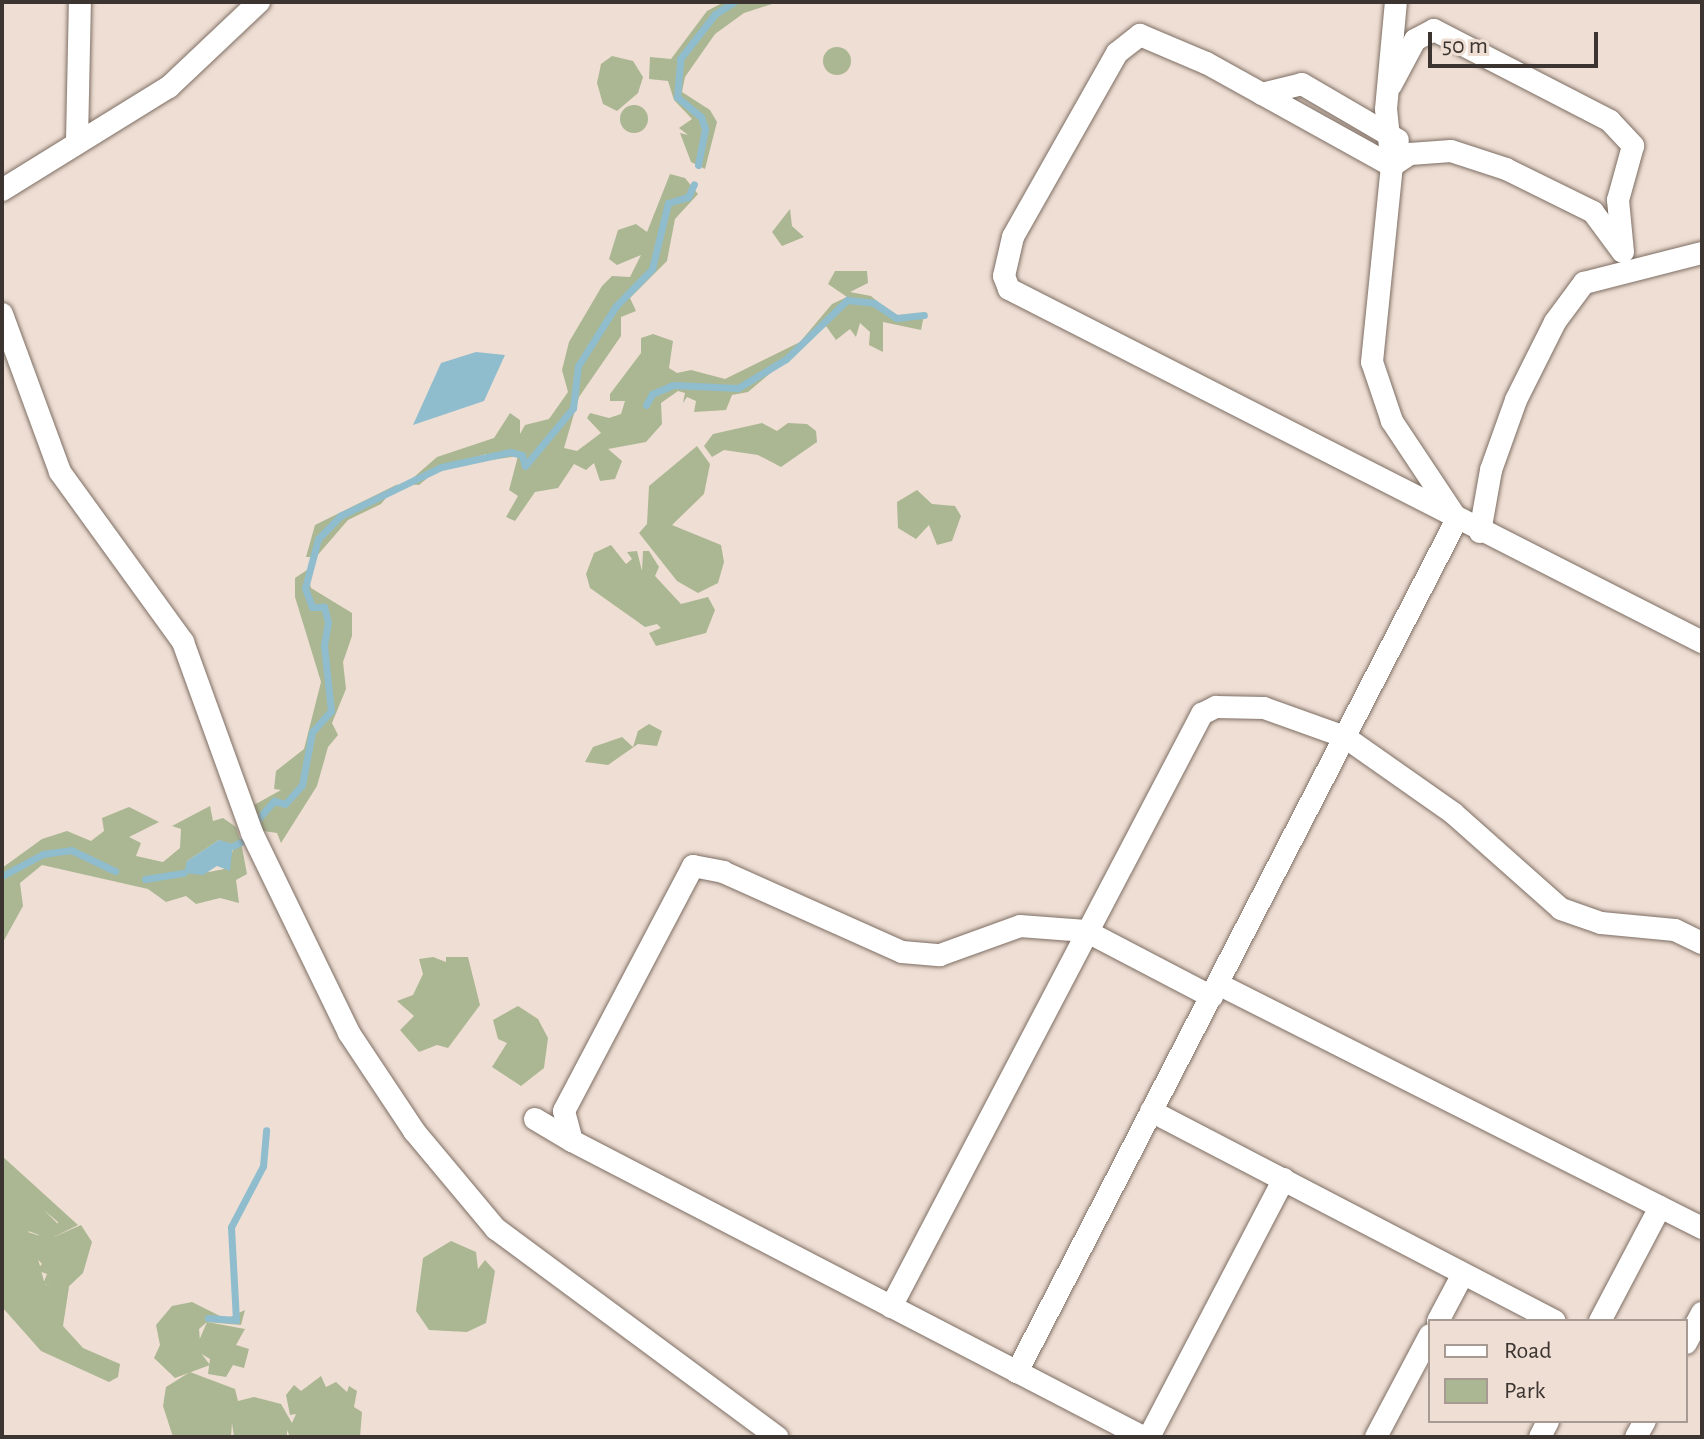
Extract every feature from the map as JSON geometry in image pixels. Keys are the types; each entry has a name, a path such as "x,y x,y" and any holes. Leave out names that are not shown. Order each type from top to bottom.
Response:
{"street":[{"path":"77,141 80,2"},
{"path":"2,190 169,87 259,2"},
{"path":"1396,2 1388,89 1392,166 1372,362 1392,421 1457,519"},
{"path":"1388,89 1415,40 1434,30 1610,121 1633,146 1618,200 1623,252"},
{"path":"1392,166 1160,39 1140,35 1125,42 1013,237 1004,276 1009,289 1480,532 1702,642"},
{"path":"1262,94 1302,84 1391,136 1425,150 1451,151 1506,169 1593,212 1637,273"},
{"path":"1392,166 1425,150"},
{"path":"1480,532 1491,470 1533,361 1555,322 1584,283 1615,270 1637,273 1702,253"},
{"path":"2,314 60,472 183,642 271,873 349,1033 414,1131 496,1229 777,1437"},
{"path":"1017,1372 1457,519"},
{"path":"891,1307 1202,714 1232,705 1264,708 1345,737 1453,813 1561,909 1601,923 1675,930 1702,943"},
{"path":"572,1141 564,1123 568,1100 693,866 723,872 902,952 940,955 1020,926 1086,931 1215,990 1702,1228"},
{"path":"1151,1111 1551,1319"},
{"path":"535,1119 572,1141 1146,1437 1284,1179"},
{"path":"1601,1319 1660,1207"},
{"path":"1439,1319 1463,1274"},
{"path":"1688,1339 1702,1313"},
{"path":"1376,1437 1428,1339"}],"green space":[{"path":"724,2 778,2 744,13 715,34 685,77 682,92 710,110 717,122 705,169 691,162 680,133 688,135 679,128 692,119 674,100 668,81 649,79 650,57 671,59 707,11"},
{"path":"837,47 847,51 851,61 847,71 837,75 827,71 823,61 827,51"},
{"path":"612,56 633,61 643,77 638,93 617,111 603,104 597,83 601,64"},
{"path":"634,105 644,109 648,119 644,129 634,133 624,129 620,119 624,109"},
{"path":"670,174 685,178 698,194 675,219 667,261 630,298 636,311 621,317 621,336 579,397 564,448 577,451 601,433 587,418 590,413 609,418 621,414 625,401 610,401 610,394 641,353 641,338 653,334 673,341 669,368 677,373 691,370 725,379 800,342 832,304 847,297 828,284 835,271 867,271 868,283 850,292 871,296 896,318 924,315 921,330 883,322 883,352 869,345 870,332 860,323 856,337 850,329 836,340 826,326 748,392 732,395 726,410 694,412 696,401 687,397 683,403 685,393 678,391 661,403 662,424 646,442 608,449 622,461 615,479 600,481 594,463 586,470 574,464 558,488 535,492 515,521 506,517 518,496 509,490 518,456 491,460 486,454 441,467 419,485 406,484 437,457 494,438 510,413 520,420 520,434 525,425 549,419 568,392 562,370 569,342 602,286 612,276 630,277 641,255 617,265 609,259 618,230 636,224 647,232"},
{"path":"790,209 792,226 804,237 782,246 772,232"},
{"path":"762,423 777,431 788,423 807,424 816,431 817,442 781,467 758,455 724,450 712,457 704,446 713,434"},
{"path":"697,446 710,464 704,494 672,525 721,545 724,562 718,583 698,593 677,581 639,533 647,524 649,486"},
{"path":"398,484 381,504 348,520 316,557 306,557 315,525"},
{"path":"917,490 932,504 955,506 961,516 952,541 937,545 929,525 916,539 898,528 897,502"},
{"path":"611,545 626,564 632,559 627,552 637,551 642,571 643,551 649,551 659,567 655,576 681,604 708,597 715,610 706,633 656,646 649,633 661,628 657,624 645,627 590,588 586,574 594,553"},
{"path":"307,570 311,588 352,613 352,636 343,662 346,689 332,723 338,735 328,747 317,786 281,843 277,833 263,831 254,805 281,790 274,789 276,771 304,749 321,682 295,597 295,578"},
{"path":"649,724 662,731 657,746 638,744 608,765 585,762 593,747 622,737 633,747 638,731"},
{"path":"210,806 213,821 223,818 236,827 247,874 236,880 239,903 220,898 196,904 186,896 166,902 148,889 42,865 20,883 23,906 2,944 2,868 42,839 67,831 91,841 104,831 102,818 129,807 159,822 129,837 141,843 136,856 163,862 180,848 181,829 172,826","holes":["219,840 234,848 224,869 209,872 187,861"]},
{"path":"433,957 446,962 446,957 468,957 480,1005 448,1048 437,1045 419,1052 400,1030 414,1016 397,1001 413,995 423,974 419,959"},
{"path":"518,1006 538,1019 548,1038 544,1068 521,1086 492,1067 507,1043 498,1039 493,1020"},
{"path":"2,1156 78,1225 54,1237 58,1222 45,1211 46,1224 28,1232 40,1236 36,1251 45,1285 69,1287 63,1326 83,1348 120,1364 118,1377 109,1382 41,1351 2,1307"},
{"path":"45,1211 60,1226 54,1237 81,1225 92,1242 83,1273 65,1290 43,1284 47,1274 36,1270 42,1264 27,1247 39,1235 21,1228 27,1221 45,1224 40,1218"},
{"path":"451,1241 476,1252 478,1269 485,1260 495,1271 486,1323 467,1332 429,1330 416,1311 423,1258"},
{"path":"192,1302 226,1319 245,1310 241,1325 207,1322 199,1329 201,1353 210,1365 175,1378 154,1358 160,1345 156,1325 172,1306"},
{"path":"207,1322 245,1329 236,1345 249,1349 244,1368 233,1365 226,1377 208,1374 210,1359 195,1350"},
{"path":"190,1372 235,1389 238,1401 254,1397 281,1404 292,1423 296,1414 290,1415 286,1395 294,1385 301,1391 321,1376 326,1387 336,1382 347,1392 349,1386 357,1391 354,1407 362,1412 360,1437 290,1437 287,1430 287,1437 234,1437 232,1423 231,1437 173,1437 163,1406 166,1387"}],"water":[{"path":"476,352 505,355 484,401 413,425 441,363"},
{"path":"219,840 233,844 230,871 217,866 203,875 184,873 187,861"}],"waterway":[{"path":"698,165 705,129 701,117 677,97 680,59 715,14 734,2"},
{"path":"259,818 274,801 285,804 302,785 312,732 331,711 324,645 328,622 324,607 312,607 305,588 318,539 340,516 441,467 510,452 522,455 525,466 573,408 578,366 616,306 652,269 668,203 688,197 694,184"},
{"path":"646,405 652,394 673,385 738,388 786,359 847,300 874,303 896,318 924,315"},
{"path":"233,846 241,842"},
{"path":"2,876 43,854 71,850 115,871"},
{"path":"145,879 184,873"},
{"path":"208,1318 236,1320 231,1227 263,1166 266,1130"}]}
